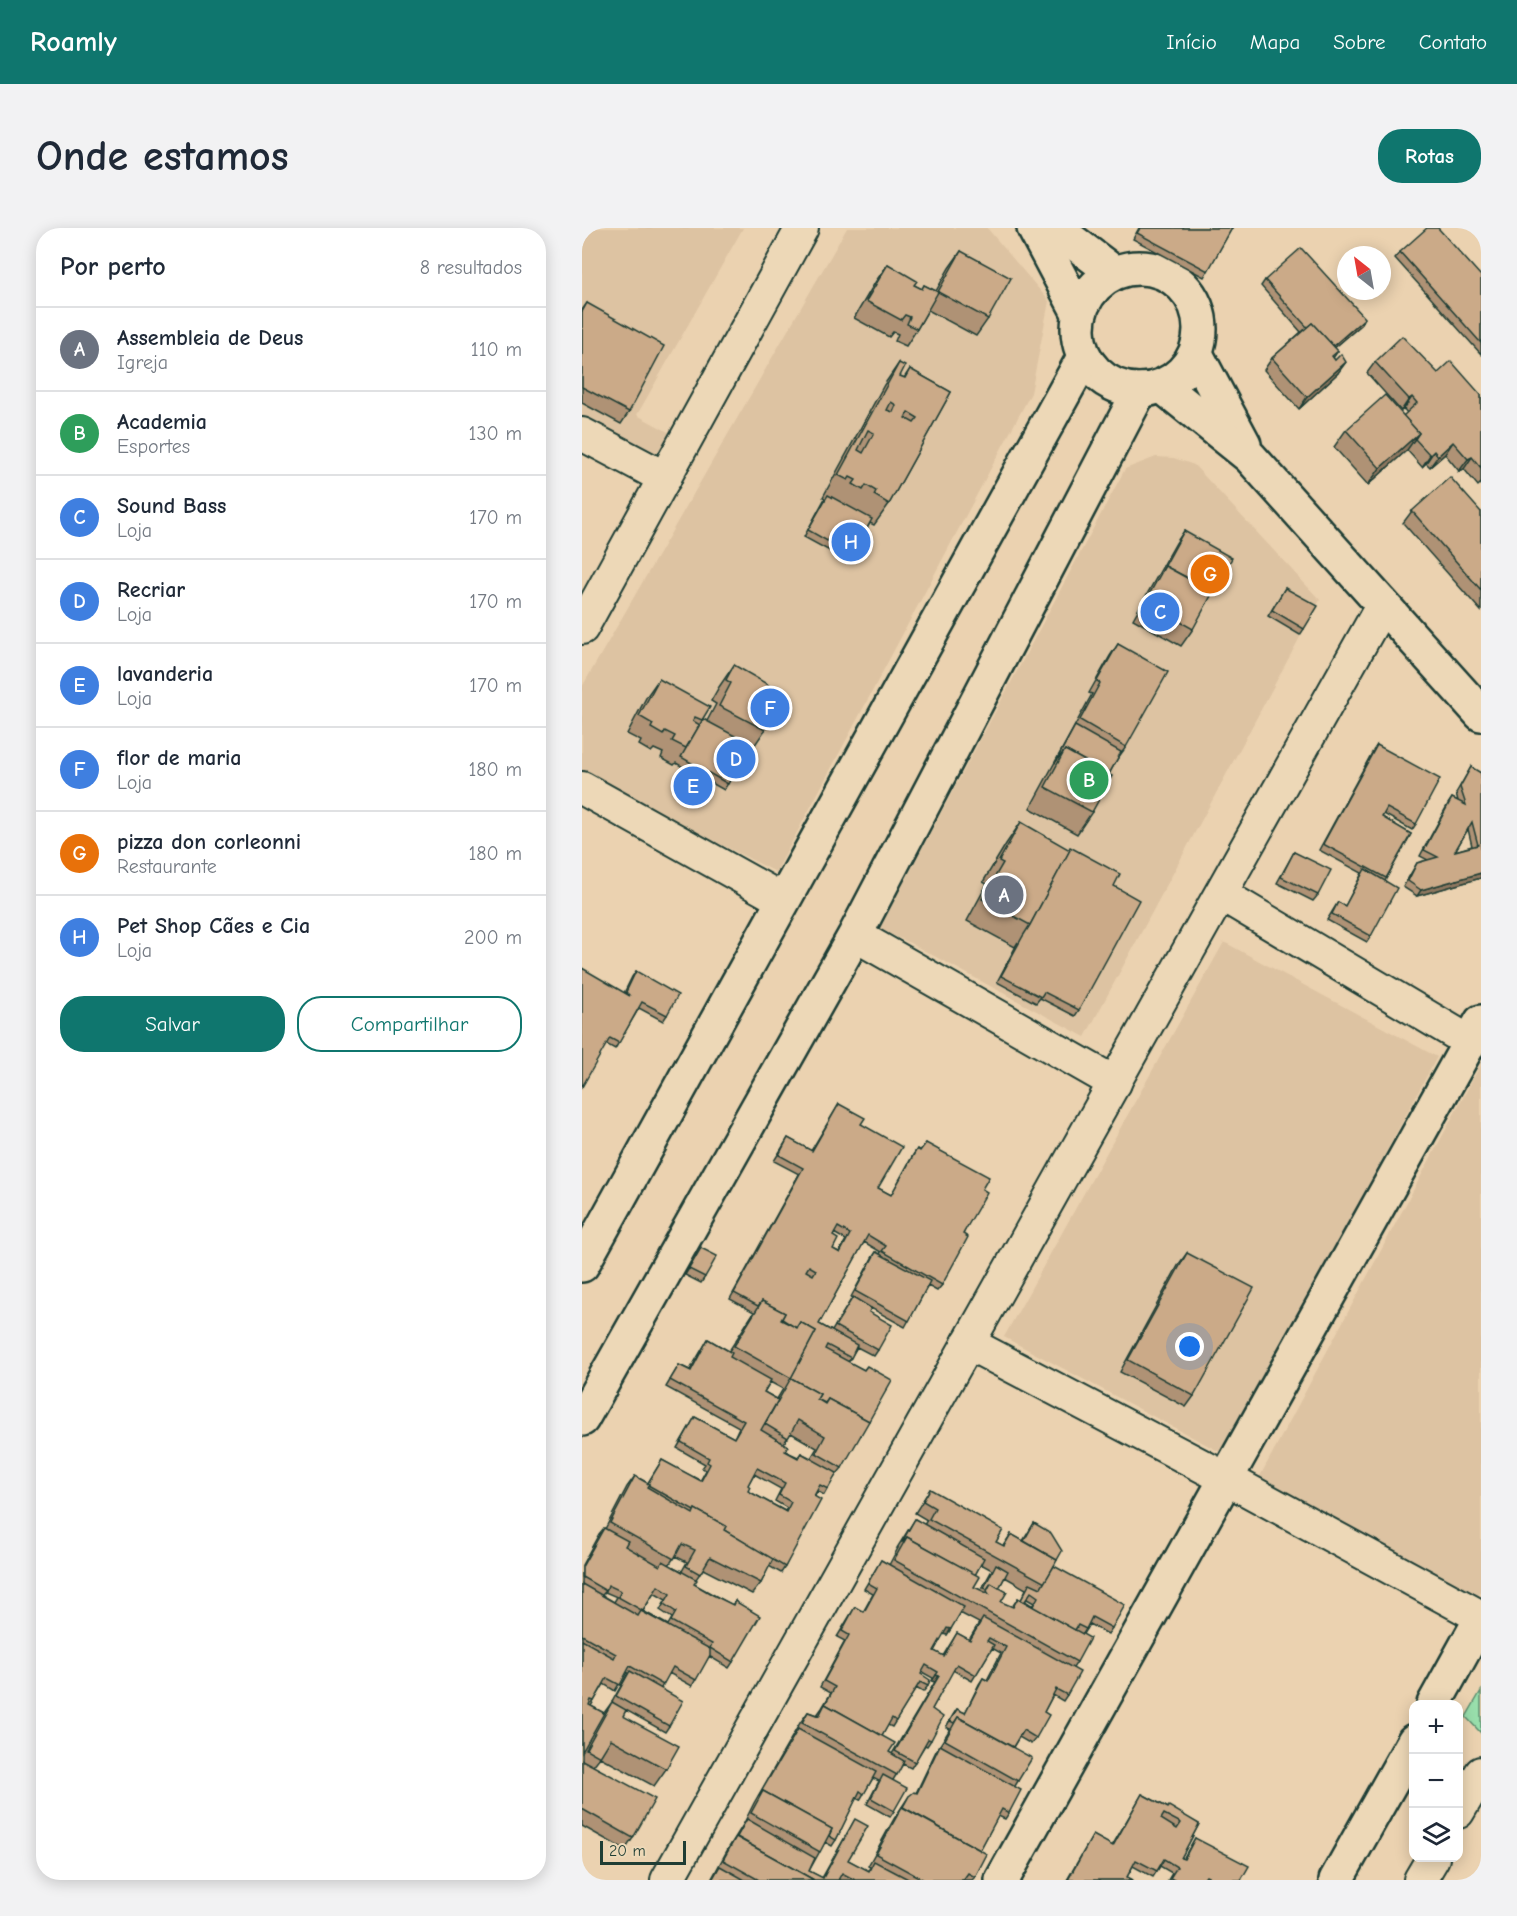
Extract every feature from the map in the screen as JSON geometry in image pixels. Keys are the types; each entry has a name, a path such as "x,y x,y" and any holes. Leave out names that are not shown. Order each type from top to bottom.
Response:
{"street":[{"path":"582,628 802,228"},
{"path":"1034,228 1079,313"},
{"path":"1055,228 1122,270 1163,271 1189,292 1201,322 1196,354 1182,373 1151,388 1117,387 1098,375 1084,357 1077,336 1079,313 1092,289 1122,270 1144,238"},
{"path":"1189,292 1207,264"},
{"path":"1196,354 1250,457"},
{"path":"582,1265 1084,357"},
{"path":"1151,388 1250,457 1481,714"},
{"path":"587,1400 855,935 1151,388"},
{"path":"582,434 665,478"},
{"path":"667,1880 1383,604"},
{"path":"582,788 783,900"},
{"path":"1002,1880 1475,1032 1221,894"},
{"path":"855,935 1114,1083"},
{"path":"968,1343 1227,1479 1481,1618 1436,1700"},
{"path":"1336,1880 1409,1748"},
{"path":"1460,1808 1481,1773"},
{"path":"1420,1880 1429,1862"}],"shaded area":[{"path":"582,228 743,228 637,415 672,434 664,448 651,455 582,421"},
{"path":"847,228 987,228 1049,301 1031,393 776,872 582,774 582,687"},
{"path":"1156,457 1174,458 1194,465 1320,600 1085,1037 910,943 879,929 1125,469"},
{"path":"1224,942 1437,1057 1224,1454 1004,1337"},
{"path":"1481,1064 1481,1591 1475,1601 1258,1480"}],"green space":[{"path":"1481,1691 1481,1733 1466,1717"}],"building":[{"path":"1140,228 1232,228 1208,271 1137,233"},
{"path":"1427,228 1438,228 1481,276 1481,343 1400,252"},
{"path":"1301,248 1337,287 1337,300 1349,300 1365,318 1333,346 1312,323 1307,327 1265,280"},
{"path":"961,251 1011,278 988,319 938,292"},
{"path":"888,264 917,281 914,285 922,289 924,285 938,292 917,329 907,324 910,317 905,315 901,320 866,301"},
{"path":"587,303 664,346 629,412 582,387 582,312"},
{"path":"1312,323 1338,351 1332,356 1335,360 1341,354 1346,362 1307,397 1272,358"},
{"path":"1402,336 1438,373 1451,361 1481,395 1481,468 1472,457 1468,459 1453,442 1438,456 1434,451 1430,455 1415,439 1419,433 1403,416 1417,403 1412,397 1409,399 1375,362"},
{"path":"899,363 905,366 900,376 905,378 910,369 951,392 889,504 874,495 876,491 866,485 863,490 853,484 856,480 850,477 848,480 838,475","holes":["891,402 896,405 893,412 887,410","908,412 918,418 914,423 905,418","868,430 874,433 863,453 858,450"]},
{"path":"1385,395 1419,433 1380,468 1346,430"},
{"path":"1450,477 1481,512 1481,590 1412,511"},
{"path":"828,495 872,519 852,555 808,530"},
{"path":"1184,531 1232,558 1213,591 1165,566 1162,571"},
{"path":"1165,566 1213,592 1193,629 1145,602"},
{"path":"1285,588 1318,606 1304,629 1272,610"},
{"path":"1118,644 1168,672 1126,747 1080,720 1100,683 1097,681"},
{"path":"734,665 784,694 765,730 719,706 731,683 726,680"},
{"path":"659,679 710,707 702,720 695,717 693,721 700,725 686,748 672,741 675,736 665,731 663,735 651,728 653,724 639,716"},
{"path":"703,719 750,744 728,784 681,757"},
{"path":"1075,726 1121,752 1109,774 1065,750 1055,763"},
{"path":"1377,745 1440,779 1416,824 1387,808 1382,817 1411,834 1386,878 1323,844"},
{"path":"1065,750 1112,776 1092,812 1045,787"},
{"path":"1471,767 1481,773 1481,873 1421,890 1408,881 1417,863 1438,857 1424,850 1452,798 1466,805 1460,787","holes":["1472,822 1478,845 1455,851"]},
{"path":"1021,822 1070,850 1030,925 982,899 1003,863 999,861"},
{"path":"1070,847 1120,874 1114,886 1139,900 1079,1010 1044,992 1041,997 1001,976"},
{"path":"1294,852 1331,870 1318,895 1281,877"},
{"path":"1365,869 1397,888 1371,936 1332,914 1338,902 1345,906"},
{"path":"582,968 630,996 626,992 636,971 678,995 667,1015 642,1002 619,1043 610,1038 582,1087"},
{"path":"839,1104 865,1118 861,1124 902,1147 878,1188 891,1195 917,1149 920,1151 926,1143 989,1177 982,1189 987,1192 963,1234 968,1237 942,1285 882,1251 886,1246 868,1235 819,1324 857,1345 851,1358 827,1345 825,1349 864,1370 867,1366 892,1380 869,1421 828,1399 825,1403 817,1399 820,1394 791,1378 816,1331 800,1322 796,1328 782,1319 785,1313 762,1301 758,1306 734,1293 803,1168 779,1155 788,1138 812,1151","holes":["838,1227 850,1234 840,1253 833,1249 838,1239 833,1236","809,1266 816,1270 813,1275 806,1271"]},
{"path":"701,1248 717,1256 705,1277 689,1269"},
{"path":"876,1252 930,1281 909,1321 855,1291"},
{"path":"1187,1253 1254,1288 1194,1396 1128,1360"},
{"path":"853,1297 871,1308 869,1312 892,1325 878,1350 835,1326"},
{"path":"762,1301 785,1313 781,1320 797,1328 800,1322 816,1331 791,1378 734,1346"},
{"path":"708,1339 732,1353 730,1357 771,1380 764,1392 778,1400 761,1430 788,1446 785,1451 798,1458 801,1453 837,1473 828,1489 820,1485 814,1496 821,1500 785,1567 724,1530 726,1526 648,1485 662,1460 701,1481 710,1464 707,1462 709,1458 681,1442 695,1417 734,1438 744,1421 670,1380 679,1365 691,1371","holes":["757,1468 785,1483 779,1495 791,1502 786,1512 748,1491 750,1487 748,1485"]},
{"path":"791,1378 820,1394 817,1399 825,1404 828,1399 869,1421 842,1468 816,1453 825,1436 798,1420 788,1438 765,1424"},
{"path":"635,1476 649,1484 647,1487 693,1514 695,1509 726,1526 724,1530 773,1559 761,1583 710,1557 700,1574 686,1566 695,1550 682,1544 674,1559 610,1523"},
{"path":"930,1489 1003,1530 996,1542 1004,1546 1011,1534 1057,1560 1045,1583 929,1519 935,1508 923,1501"},
{"path":"915,1519 984,1558 975,1575 907,1537 902,1542"},
{"path":"1034,1523 1051,1533 1062,1551 1057,1560 1024,1541"},
{"path":"604,1528 628,1541 625,1546 660,1566 663,1561 697,1580 694,1584 713,1595 733,1605 735,1601 760,1616 733,1662 710,1648 712,1644 671,1621 676,1612 664,1604 670,1594 658,1586 643,1611 618,1597 621,1591 608,1585 606,1591 582,1577 582,1567"},
{"path":"907,1537 980,1577 974,1587 989,1594 987,1591 991,1583 1007,1592 1001,1602 1013,1607 1018,1598 1090,1638 1077,1662 894,1560"},
{"path":"881,1560 964,1607 951,1629 947,1628 934,1651 944,1656 957,1633 970,1640 983,1618 1080,1672 1067,1695 1056,1689 1044,1712 1049,1715 1036,1738 1023,1730 1013,1747 958,1717 954,1723 950,1721 957,1709 965,1713 983,1678 988,1681 1006,1647 989,1638 987,1641 994,1645 976,1675 957,1664 932,1709 943,1717 931,1740 928,1739 915,1762 895,1751 939,1676 936,1675 938,1672 926,1665 921,1674 930,1680 928,1686 920,1682 896,1721 892,1718 882,1736 825,1704 835,1687 824,1681 849,1635 842,1631 855,1607 864,1612 877,1588 868,1583"},
{"path":"996,1564 1008,1571 999,1588 991,1583 987,1589 984,1588"},
{"path":"1054,1566 1125,1605 1112,1628 1092,1617 1086,1629 1078,1625 1075,1630 1021,1600 1030,1583 1041,1588","holes":["1031,1592 1038,1597 1033,1606 1025,1601"]},
{"path":"582,1584 638,1616 641,1611 710,1649 710,1655 696,1680 673,1667 663,1685 630,1666 620,1685 607,1678 594,1701 591,1700 589,1705 604,1713 582,1752 582,1640 614,1658 616,1654 582,1635"},
{"path":"630,1671 683,1701 669,1726 616,1696"},
{"path":"612,1702 626,1710 623,1716 679,1746 666,1769 611,1739 600,1757 586,1749"},
{"path":"825,1704 895,1743 889,1752 904,1761 897,1775 802,1723 808,1712 819,1716"},
{"path":"958,1717 1032,1758 1018,1781 945,1740"},
{"path":"798,1729 876,1772 864,1794 860,1791 836,1840 829,1836 832,1829 763,1791 758,1797"},
{"path":"940,1745 1021,1790 1009,1813 1002,1809 980,1850 903,1807 909,1796 914,1792 917,1793"},
{"path":"582,1760 655,1799 633,1838 582,1809"},
{"path":"883,1775 907,1788 894,1811 871,1798"},
{"path":"763,1791 832,1829 820,1852 751,1813"},
{"path":"1142,1794 1168,1808 1169,1806 1199,1824 1181,1858 1184,1859 1195,1838 1249,1866 1241,1880 1214,1880 1206,1876 1203,1880 1174,1880 1170,1878 1177,1867 1164,1859 1157,1871 1136,1860 1127,1877 1133,1880 1068,1880 1093,1835 1113,1846","holes":["1164,1814 1181,1823 1177,1829 1161,1819"]},
{"path":"902,1807 987,1854 975,1877 968,1873 963,1880 924,1880 876,1854"},
{"path":"747,1819 815,1858 809,1871 823,1878 855,1819 868,1826 848,1860 869,1871 874,1861 910,1880 855,1880 842,1873 838,1880 814,1880 737,1837"},
{"path":"736,1837 814,1880 759,1880 723,1860"},
{"path":"720,1866 745,1880 712,1880"}],"place":[{"name":"Pet Shop Cães e Cia","path":"851,542"},
{"name":"pizza don corleonni","path":"1210,574"},
{"name":"Sound Bass","path":"1160,612"},
{"name":"flor de maria","path":"770,708"},
{"name":"Recriar","path":"736,759"},
{"name":"Academia","path":"1089,780"},
{"name":"lavanderia","path":"693,786"},
{"name":"Assembleia de Deus","path":"1004,895"}]}
